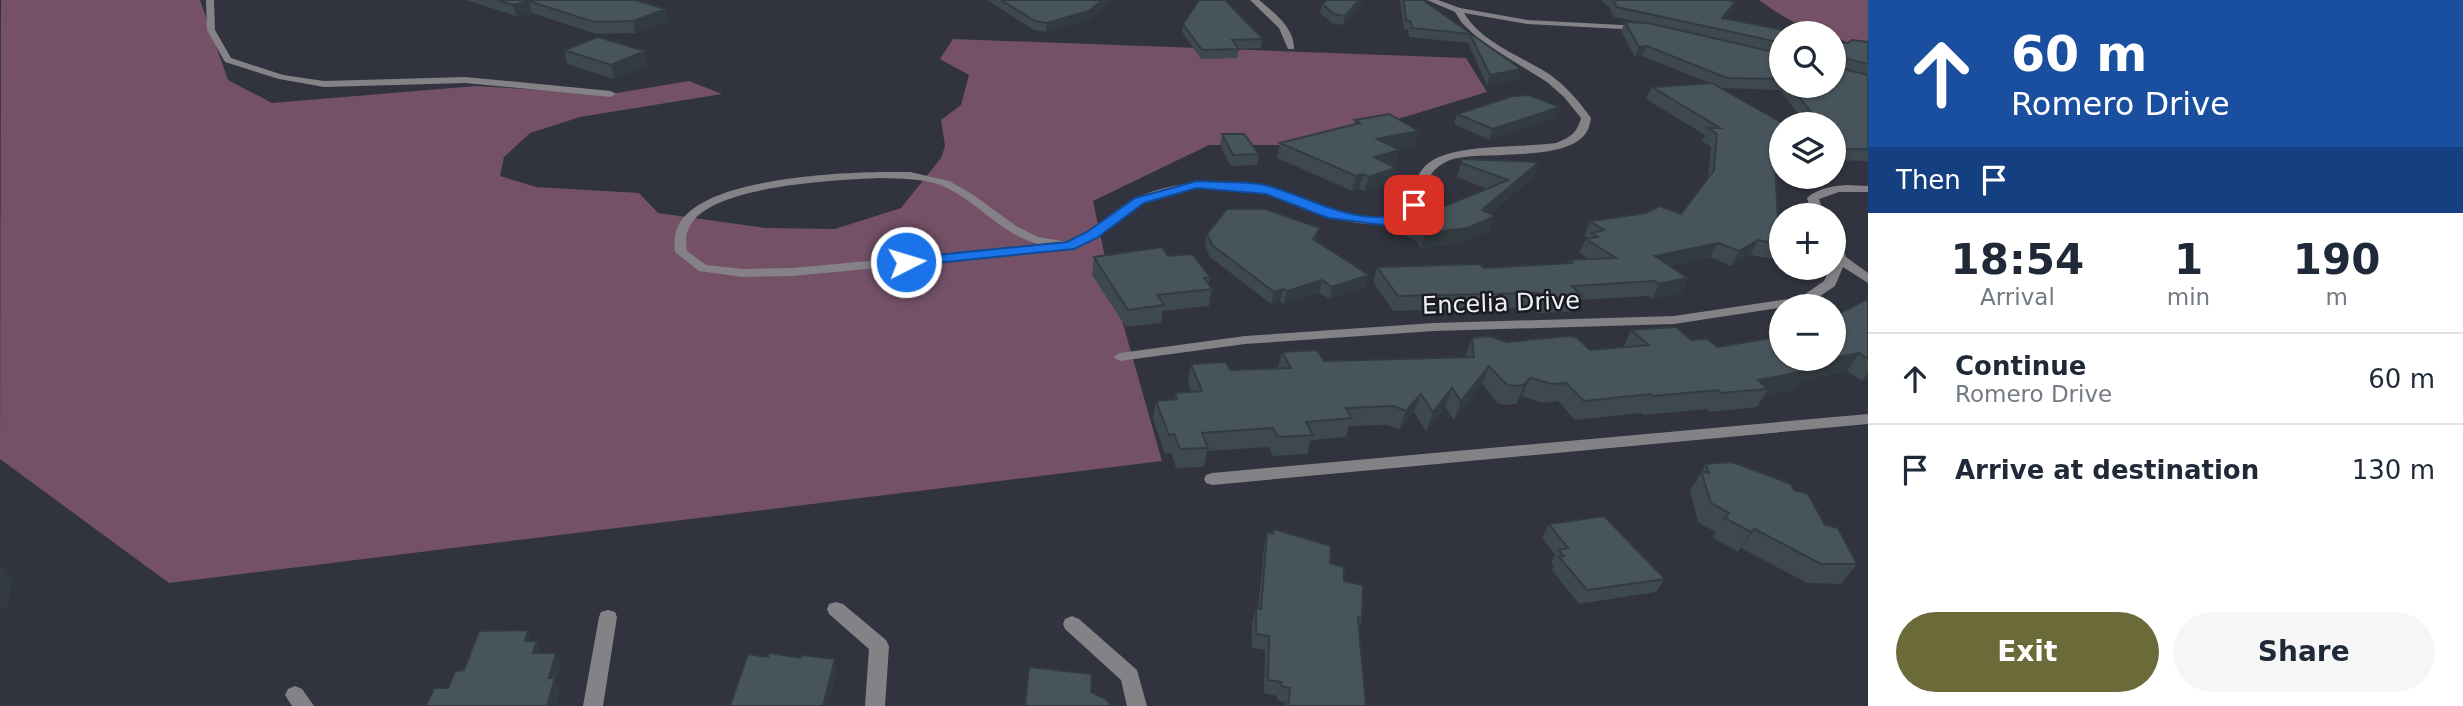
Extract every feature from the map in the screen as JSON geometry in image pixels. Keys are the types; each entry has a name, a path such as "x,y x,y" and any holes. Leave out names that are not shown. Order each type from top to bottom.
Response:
{"street":[{"path":"210,0 211,30 228,60 282,77 324,84 465,80 611,94"},
{"path":"1254,0 1282,24 1289,33 1291,47"},
{"path":"1431,0 1458,10 1527,22 1654,30"},
{"path":"1070,246 1024,236 951,185 932,178 890,175 755,188 695,212 685,223 678,238 681,252 703,268 743,273 792,272 1070,246 1092,235 1139,201 1197,185 1268,190 1333,215 1383,221 1405,215 1414,205 1420,177 1427,166 1448,157 1554,147 1582,132 1587,118 1569,95 1545,76 1478,35 1463,21 1458,10"},
{"path":"1813,203 1817,194 1832,190 1868,189"},
{"path":"1846,263 1868,279"},
{"name":"Encelia Drive","path":"1120,357 1245,340 1421,328 1674,320 1805,300 1831,280"},
{"path":"1212,479 1868,419"},
{"path":"836,609 879,646 875,706"},
{"path":"593,706 608,617"},
{"path":"1072,624 1130,676 1137,706"}],"shaded area":[{"path":"1,0 200,0 228,80 272,103 476,86 611,94 689,81 722,94 580,117 530,133 504,157 500,176 536,187 639,193 658,213 765,228 835,229 901,208 941,158 945,146 941,120 961,105 969,75 940,59 953,39 1466,58 1487,92 1312,145 1209,145 1093,201 1108,271 1162,461 169,583 0,459"},
{"path":"1759,0 1868,0 1868,50 1846,42 1846,21 1792,21"}],"building":[{"path":"498,0 635,0 666,9 633,21 594,22 529,1 513,5"},
{"path":"1001,0 1102,0 1089,11 1047,23 1035,21"},
{"path":"1199,0 1225,0 1263,39 1232,40 1239,49 1202,50 1183,24"},
{"path":"1327,0 1359,0 1345,16 1334,14 1322,4"},
{"path":"1404,0 1423,0 1521,69 1490,75 1470,34 1412,28 1411,22 1406,20"},
{"path":"1613,0 1728,0 1735,2 1722,18 1769,27 1769,40 1617,7"},
{"path":"1625,22 1648,23 1769,51 1769,79 1727,78 1647,46 1639,47"},
{"path":"598,37 645,51 611,65 564,50"},
{"path":"1852,40 1868,42 1868,64 1846,58 1848,43"},
{"path":"1846,70 1868,75 1868,149 1846,149 1846,112 1811,112 1800,98 1846,98"},
{"path":"1712,83 1769,115 1769,189 1776,189 1777,203 1769,203 1769,242 1758,240 1739,251 1718,243 1655,256 1688,278 1659,284 1655,281 1572,286 1582,296 1544,298 1539,293 1398,296 1377,267 1480,264 1484,268 1616,258 1586,239 1598,237 1592,233 1604,230 1590,221 1646,213 1660,206 1681,214 1714,170 1717,134 1708,128 1720,128 1652,87"},
{"path":"1529,95 1560,107 1493,129 1457,114 1513,96"},
{"path":"1389,114 1419,131 1377,139 1400,150 1374,157 1396,168 1369,177 1363,174 1356,176 1280,143 1360,123 1355,120"},
{"path":"1222,134 1244,134 1259,154 1233,155"},
{"path":"1462,159 1539,162 1482,210 1495,216 1468,228 1425,233 1423,227 1409,221 1508,180 1461,163"},
{"path":"1227,209 1265,209 1320,228 1313,239 1369,275 1332,287 1322,280 1287,291 1283,289 1274,292 1212,245 1207,234"},
{"path":"1162,247 1168,256 1192,254 1210,277 1204,278 1212,289 1157,295 1164,305 1128,310 1094,257"},
{"path":"1868,299 1868,359 1859,353 1846,356 1846,310"},
{"path":"1676,327 1691,340 1707,339 1718,347 1769,338 1769,371 1805,371 1758,380 1768,389 1651,394 1584,401 1566,383 1552,384 1530,378 1524,385 1506,384 1489,366 1461,401 1452,388 1433,412 1421,394 1406,411 1394,406 1346,408 1352,418 1306,422 1313,435 1278,437 1273,428 1202,433 1208,448 1180,449 1174,434 1169,435 1156,401 1177,399 1175,393 1202,391 1191,364 1226,362 1230,370 1291,368 1282,352 1317,350 1324,361 1474,357 1472,338 1489,336 1507,342 1576,337 1590,350 1649,345 1631,330"},
{"path":"1729,462 1791,484 1794,490 1808,494 1825,525 1838,528 1857,564 1821,564 1755,529 1751,532 1725,518 1729,513 1711,503 1701,471 1709,473 1706,464"},
{"path":"1604,516 1665,579 1587,590 1559,557 1564,556 1558,550 1568,548 1549,524"},
{"path":"1274,529 1331,546 1330,563 1344,567 1344,581 1363,585 1362,619 1358,617 1366,706 1288,706 1290,688 1281,686 1282,682 1268,680 1269,636 1256,634 1256,608 1261,609 1267,532 1273,534"},
{"path":"528,630 525,641 537,641 533,653 556,653 549,678 555,678 547,706 426,706 434,688 448,688 455,671 464,670 479,631"},
{"path":"769,653 835,659 823,706 730,706 748,654 768,657"},
{"path":"1029,667 1092,674 1091,692 1107,700 1112,706 1025,706"}],"route":[{"path":"906,262 1070,246 1092,235 1139,201 1197,185 1268,190 1333,215 1383,221 1405,215 1414,205"}]}
